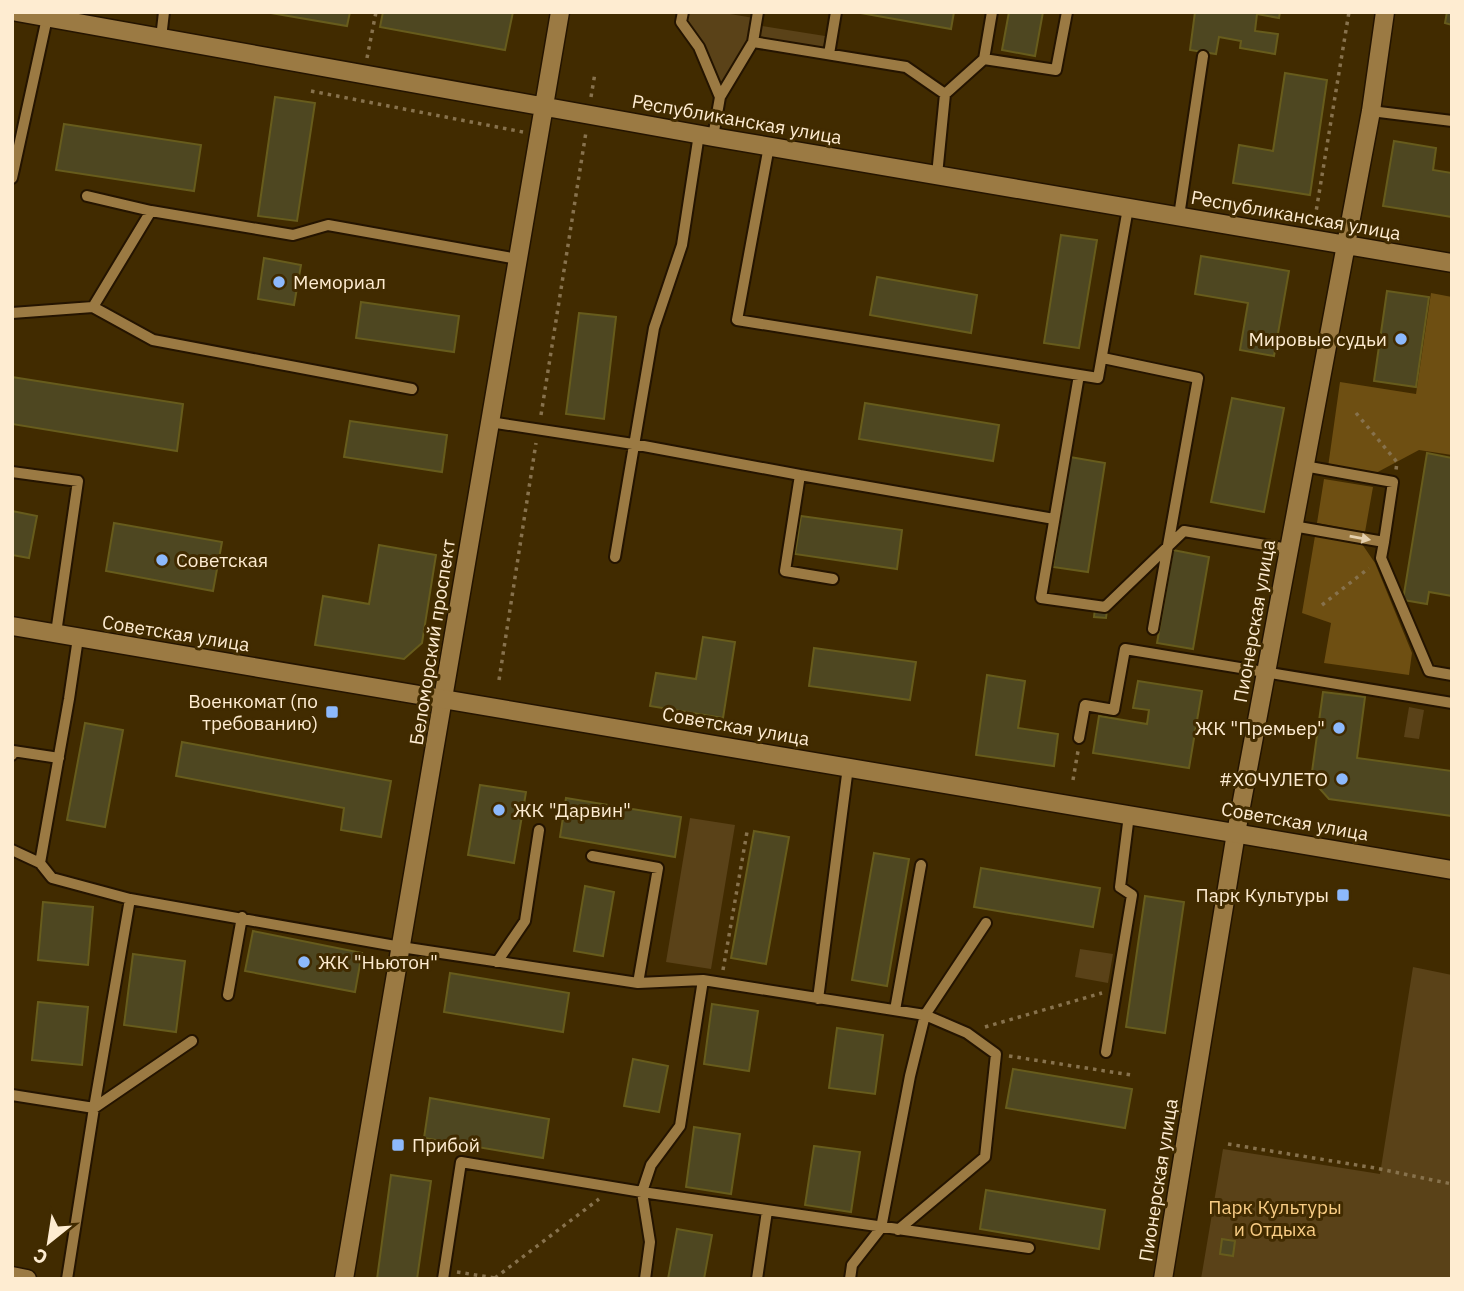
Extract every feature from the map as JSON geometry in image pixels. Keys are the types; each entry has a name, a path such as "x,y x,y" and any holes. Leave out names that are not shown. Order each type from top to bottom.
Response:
{"street":[{"name":"Республиканская улица","path":"16,12 706,136 1452,263"},
{"name":"Беломорский проспект","path":"344,1279 560,12"},
{"name":"Пионерская улица","path":"1163,1279 1236,833 1371,111 1385,12"},
{"name":"Советская улица","path":"12,626 1452,870"},
{"path":"12,1276 27,1279"}],"lane":[{"path":"161,38 164,12"},
{"path":"683,12 681,22 699,47 720,97"},
{"path":"615,557 654,328 682,245 706,136 720,97 753,42 758,12"},
{"path":"829,54 836,12"},
{"path":"937,175 945,94 984,59 992,12"},
{"path":"984,59 1056,70 1067,12"},
{"path":"12,178 47,18"},
{"path":"753,42 906,67 945,94"},
{"path":"1179,216 1203,56"},
{"path":"1371,111 1452,121"},
{"path":"769,146 737,320 1098,378 1128,208"},
{"path":"87,196 151,211 293,235 328,225 518,259"},
{"path":"93,307 151,211"},
{"path":"12,313 93,307 153,341 412,389"},
{"path":"1103,358 1198,377 1153,629"},
{"path":"1079,375 1041,598 1105,607 1184,531"},
{"path":"490,422 633,444 1054,519"},
{"path":"1304,466 1393,482 1381,558 1429,671 1452,675"},
{"path":"12,472 78,481 56,634"},
{"path":"800,475 785,571 833,579"},
{"path":"1173,524 1184,531 1289,549"},
{"path":"1293,526 1384,542"},
{"path":"40,863 78,638"},
{"path":"1080,738 1085,705 1114,710 1125,649 1452,704"},
{"path":"12,755 13,751 59,758"},
{"path":"818,999 848,766"},
{"path":"1106,1052 1132,895 1120,887 1129,815"},
{"path":"497,962 524,921 539,830"},
{"path":"12,850 40,863 52,878 130,899 401,947 638,983 703,980 895,1010 925,1015 967,1033 996,1054 985,1157 898,1230"},
{"path":"592,856 658,868 638,983"},
{"path":"895,1010 921,865"},
{"path":"67,1279 130,899"},
{"path":"228,995 242,917"},
{"path":"850,1279 852,1265 881,1228 925,1015 986,923"},
{"path":"645,1279 650,1242 642,1192 651,1164 680,1126 703,980"},
{"path":"12,1095 94,1108 192,1041"},
{"path":"444,1275 461,1162 614,1188 1029,1248"},
{"path":"757,1279 767,1210"}],"path":[{"path":"366,60 376,12"},
{"path":"1315,218 1349,12"},
{"path":"499,680 595,73"},
{"path":"311,90 539,135"},
{"path":"1356,413 1397,462 1393,482"},
{"path":"1322,605 1381,558"},
{"path":"1073,780 1080,738"},
{"path":"720,983 747,832"},
{"path":"967,1033 1116,989"},
{"path":"996,1054 1131,1076"},
{"path":"1228,1144 1375,1168 1452,1184"},
{"path":"495,1278 614,1188"},
{"path":"444,1275 501,1279"}],"green space":[{"path":"688,12 718,12 754,18 750,42 721,90 688,24"},
{"path":"762,26 825,36 823,49 760,39"},
{"path":"1409,707 1424,710 1419,739 1404,737"},
{"path":"690,818 735,825 711,969 666,962"},
{"path":"1080,949 1113,954 1108,983 1075,977"},
{"name":"Парк Культуры и Отдыха","path":"1413,967 1452,975 1452,1279 1201,1279 1223,1149 1380,1174"}],"shaded area":[{"path":"1431,293 1452,297 1452,455 1419,450 1374,474 1328,467 1340,382 1416,394"},
{"path":"1324,479 1373,487 1365,532 1317,523"},
{"path":"1315,536 1362,544 1375,563 1412,653 1409,675 1324,663 1331,623 1302,613"}],"building":[{"path":"265,12 350,12 347,26"},
{"path":"383,12 513,12 505,50 380,27"},
{"path":"855,12 954,12 951,29"},
{"path":"1009,12 1043,12 1035,56 1002,50"},
{"path":"1195,12 1280,12 1279,18 1257,14 1255,31 1278,34 1275,54 1240,48 1241,41 1219,37 1216,54 1190,50"},
{"path":"1447,12 1452,12 1452,25 1445,23"},
{"path":"1285,73 1327,80 1310,195 1233,183 1239,145 1273,151"},
{"path":"275,97 315,103 297,221 258,216"},
{"path":"64,124 201,145 194,191 56,170"},
{"path":"1394,141 1436,148 1433,170 1452,173 1452,217 1383,206"},
{"path":"1061,235 1097,240 1079,348 1044,343"},
{"path":"1201,256 1289,271 1274,356 1240,350 1248,303 1195,294"},
{"name":"Мемориал","path":"264,258 301,265 294,305 258,299"},
{"path":"877,277 977,295 971,333 870,315"},
{"name":"Мировые судьи","path":"1387,291 1429,297 1416,387 1374,381"},
{"path":"361,302 459,316 454,352 356,338"},
{"path":"579,313 616,317 604,419 566,414"},
{"path":"12,377 183,404 177,451 12,424"},
{"path":"1232,398 1284,408 1264,512 1211,502"},
{"path":"865,403 999,425 993,461 859,439"},
{"path":"350,421 447,435 442,472 344,457"},
{"path":"1427,453 1452,458 1452,596 1429,592 1427,604 1403,600"},
{"path":"1070,457 1105,463 1088,572 1053,567"},
{"path":"12,511 37,516 29,558 12,555"},
{"path":"801,516 902,530 897,569 795,554"},
{"path":"114,523 222,542 213,591 106,571"},
{"path":"379,545 436,555 422,643 404,659 315,645 323,596 369,604"},
{"path":"1173,550 1209,557 1193,649 1157,643"},
{"path":"1095,608 1107,610 1106,618 1094,617"},
{"path":"703,637 735,642 723,718 650,706 656,673 696,679"},
{"path":"814,648 916,662 910,700 809,686"},
{"path":"987,675 1025,681 1018,728 1058,734 1054,766 976,755"},
{"path":"1138,681 1202,691 1189,768 1093,753 1099,716 1147,724 1149,710 1133,708"},
{"name":"ЖК \"Премьер\"","path":"1323,692 1365,697 1357,758 1452,771 1452,816 1329,799 1311,779"},
{"path":"85,723 123,730 105,827 67,820"},
{"path":"182,742 391,781 381,837 341,830 344,808 176,776"},
{"name":"ЖК \"Дарвин\"","path":"480,785 526,792 514,863 468,855"},
{"path":"566,798 681,817 675,857 560,837"},
{"path":"754,831 789,837 766,964 731,958"},
{"path":"874,853 909,859 887,986 852,980"},
{"path":"981,868 1100,888 1093,927 974,907"},
{"path":"585,886 614,892 603,956 574,951"},
{"path":"1145,896 1184,902 1165,1033 1126,1027"},
{"path":"43,902 93,907 88,965 38,960"},
{"name":"ЖК \"Ньютон\"","path":"253,931 362,953 355,992 245,971"},
{"path":"133,954 185,961 176,1032 124,1025"},
{"path":"450,973 569,993 563,1032 444,1012"},
{"path":"38,1002 88,1007 82,1065 32,1060"},
{"path":"712,1004 758,1011 749,1071 704,1064"},
{"path":"837,1028 883,1035 875,1094 829,1088"},
{"path":"633,1059 668,1066 659,1112 624,1106"},
{"path":"1013,1069 1132,1089 1125,1128 1006,1108"},
{"path":"430,1098 549,1119 543,1158 424,1138"},
{"path":"694,1127 740,1134 731,1194 686,1187"},
{"path":"814,1146 860,1152 851,1212 805,1205"},
{"path":"391,1175 431,1181 417,1279 377,1279"},
{"path":"986,1190 1105,1210 1099,1249 980,1229"},
{"path":"677,1229 712,1235 704,1279 668,1279"},
{"path":"1222,1239 1235,1241 1233,1256 1220,1254"}],"place":[{"name":"Мемориал","path":"279,282"},
{"name":"Мировые судьи","path":"1401,339"},
{"name":"Советская","path":"162,560"},
{"name":"Военкомат (по требованию)","path":"332,712"},
{"name":"ЖК \"Премьер\"","path":"1339,728"},
{"name":"#ХОЧУЛЕТО","path":"1342,779"},
{"name":"ЖК \"Дарвин\"","path":"499,810"},
{"name":"Парк Культуры","path":"1343,895"},
{"name":"ЖК \"Ньютон\"","path":"304,962"},
{"name":"Прибой","path":"398,1145"}]}
